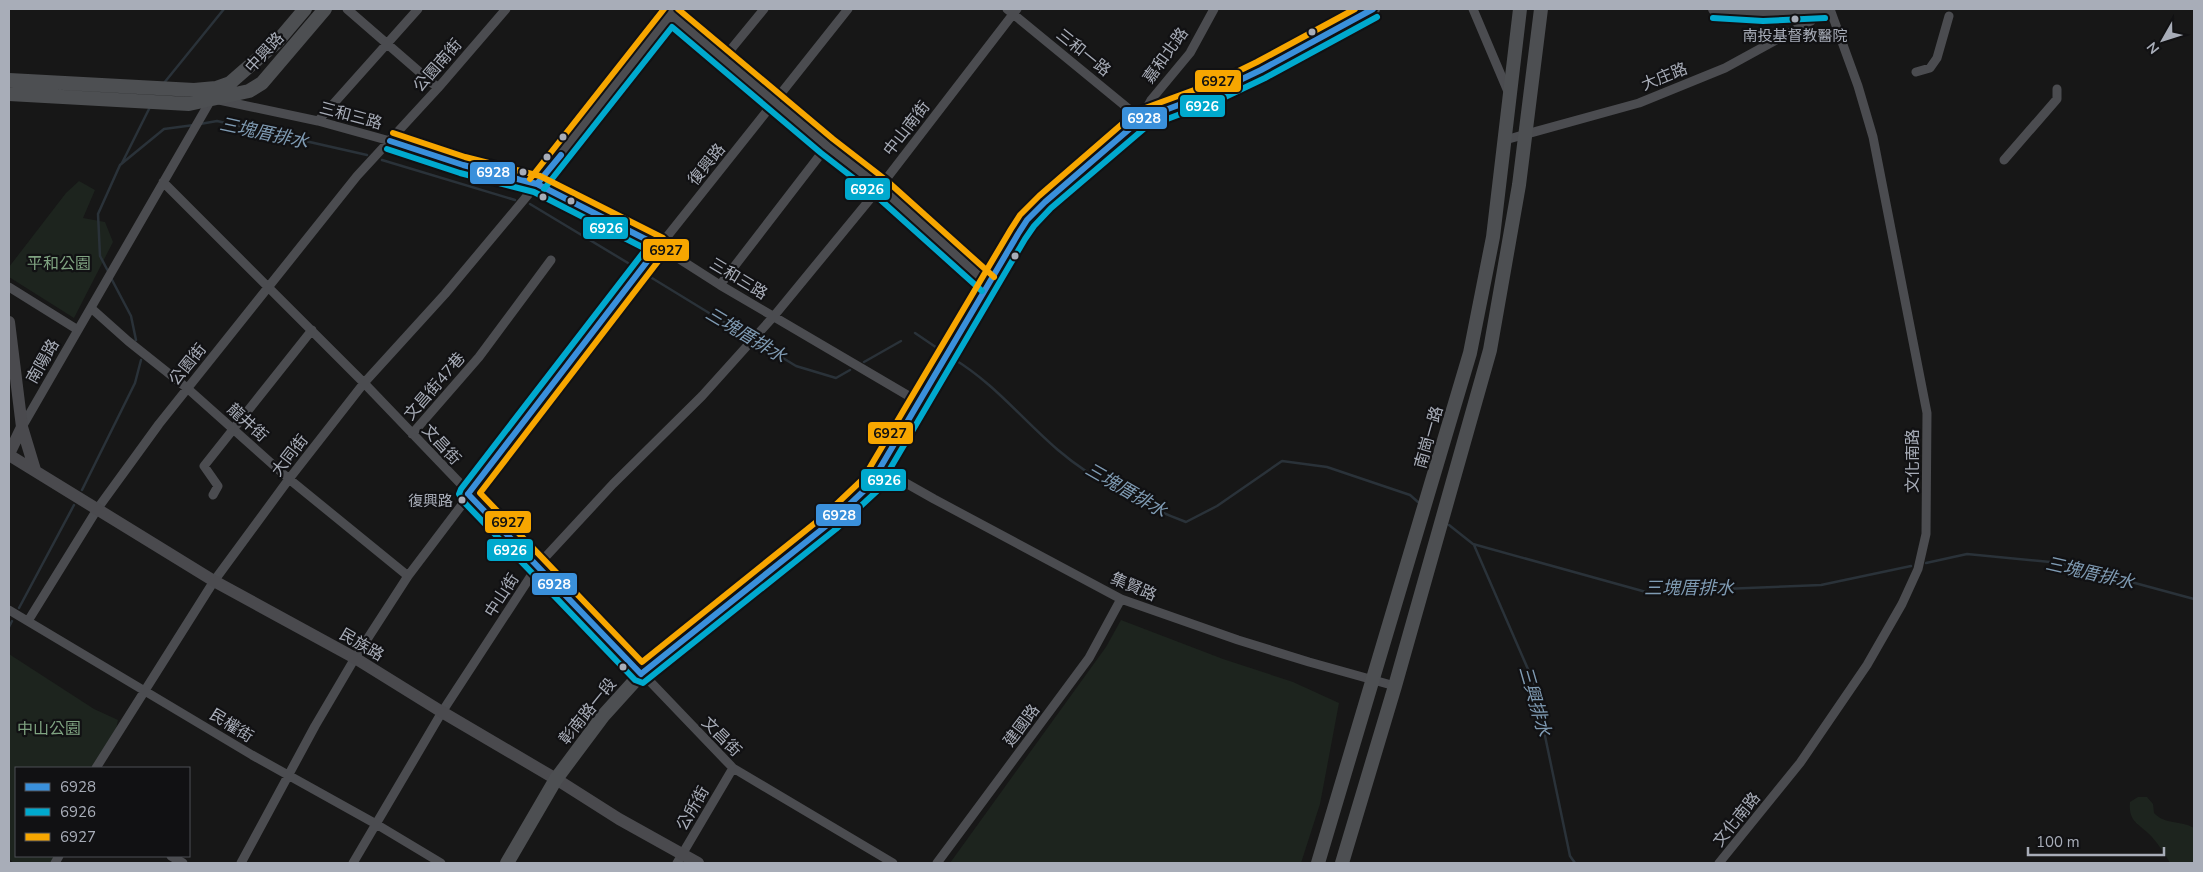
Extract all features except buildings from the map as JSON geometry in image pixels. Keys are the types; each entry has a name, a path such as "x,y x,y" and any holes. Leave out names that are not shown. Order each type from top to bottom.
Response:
{"main road":[{"name":"中興路","path":"9,80 194,90 216,88 230,83 277,42 305,9"},
{"name":"中興路","path":"9,94 189,104 249,92 262,83 325,9"},
{"path":"988,284 1028,220 1089,162 1141,119 1219,90 1373,9"},
{"name":"南崗一路","path":"1318,863 1470,353 1491,246 1511,98 1520,9"},
{"path":"1342,863 1395,686 1490,350 1515,214 1541,9"},
{"path":"1714,9 1763,12 1823,9"},
{"path":"277,42 289,52"},
{"name":"彰南路一段","path":"507,863 556,778 603,716 641,674 831,522 870,486 988,284"},
{"path":"9,322 22,428 35,470"},
{"name":"南陽路","path":"9,454 22,428"},
{"name":"民族路","path":"9,454 214,581 355,658 442,712 556,778 680,859 698,863"}],"street":[{"path":"347,9 438,88"},
{"path":"318,121 418,9"},
{"name":"公園南街","path":"390,140 506,9"},
{"path":"723,59 764,9"},
{"name":"復興路","path":"241,863 288,775 355,658 408,576 468,494 659,246 848,9"},
{"name":"嘉和北路","path":"1141,119 1151,100 1190,53 1214,9"},
{"path":"1473,9 1511,98"},
{"name":"大庄路","path":"1505,140 1639,103 1725,68 1805,25 1823,9"},
{"name":"文化南路","path":"1719,863 1800,763 1867,665 1902,604 1918,568 1926,534 1927,412 1913,350 1877,152 1858,86 1823,9"},
{"name":"三和一路","path":"1013,10 1141,119"},
{"name":"中山南街","path":"738,355 774,316 880,187 1013,10"},
{"path":"670,11 774,103 880,187 988,284"},
{"name":"大同街","path":"97,767 214,581 289,478 364,383 445,294 537,184 670,11"},
{"path":"1916,72 1930,68 1937,58 1949,16"},
{"path":"164,182 212,98 230,83"},
{"path":"2004,160 2057,99 2058,89"},
{"name":"三和三路","path":"194,90 212,98 318,121 390,140 463,165 537,184 659,246 720,285 919,402"},
{"name":"公園街","path":"28,621 98,508 187,388 357,176 390,140"},
{"path":"720,285 827,146"},
{"name":"南陽路","path":"22,428 164,182"},
{"name":"文昌街","path":"164,182 364,383 468,494 733,768 893,863"},
{"name":"文昌街47巷","path":"412,434 479,357 551,260"},
{"path":"9,287 78,330"},
{"name":"龍井街","path":"91,308 128,341 187,388 289,478 408,576"},
{"path":"213,495 218,486 204,466 312,330"},
{"name":"中山街","path":"353,863 442,712 538,566 613,484 702,396 738,355"},
{"name":"集賢路","path":"881,469 1121,599 1238,640 1395,686"},
{"name":"建國路","path":"937,863 1089,658 1121,599"},
{"name":"民權街","path":"9,610 441,863"},
{"name":"公所街","path":"680,859 733,768"}],"green space":[{"name":"平和公園","path":"79,181 95,190 83,218 105,222 113,242 74,318 9,277 9,267 66,193"},
{"path":"1121,620 1223,659 1293,682 1339,703 1320,804 1301,863 950,863 1106,647"},
{"name":"中山公園","path":"9,654 94,709 118,720 116,729 92,767 15,767 15,857 54,857 51,863 14,863 9,859"},
{"path":"2138,797 2147,797 2153,804 2154,813 2158,817 2194,828 2194,863 2170,863 2155,840 2133,819 2130,802"}],"waterway":[{"path":"164,83 224,9"},
{"path":"122,163 150,107"},
{"name":"三塊厝排水","path":"200,124 217,121 367,155"},
{"name":"三塊厝排水","path":"109,273 100,256 98,214 120,165 164,129 194,125"},
{"name":"三塊厝排水","path":"382,160 515,200"},
{"name":"三塊厝排水","path":"530,204 633,266"},
{"name":"三塊厝排水","path":"647,275 750,338"},
{"name":"三塊厝排水","path":"111,278 131,316 136,340"},
{"name":"三塊厝排水","path":"915,333 943,352"},
{"name":"三塊厝排水","path":"755,341 796,366 836,378 850,370"},
{"name":"三塊厝排水","path":"864,362 901,341"},
{"name":"三塊厝排水","path":"952,358 981,378 1058,450 1087,472 1136,500 1186,522 1217,506 1282,461 1327,467 1410,495 1418,502"},
{"name":"三塊厝排水","path":"82,490 135,383 141,360"},
{"name":"三塊厝排水","path":"19,608 74,505"},
{"name":"三塊厝排水","path":"1449,525 1473,544 1646,592 1821,585 1911,566"},
{"name":"三興排水","path":"1474,545 1534,683 1570,856 1575,863"},
{"name":"三塊厝排水","path":"1926,563 1967,554 2061,563 2194,599"},
{"name":"三塊厝排水","path":"9,627 12,621"}],"transit line":[{"name":"6927","path":"530,179 664,9"},
{"name":"6927","path":"678,9 833,139 886,180 994,277"},
{"name":"6927","path":"393,133 465,157 540,176 663,238 667,242 666,251 480,493 642,662 825,515 863,479 1011,229 1020,215 1039,196 1137,111 1216,82 1355,9"},
{"name":"6928","path":"641,674 831,522 870,485 1018,234 1027,220 1045,202 1141,119 1219,90 1261,70 1373,9"},
{"name":"6926","path":"387,149 460,173 534,192 646,249 459,494 462,500 635,680 643,683 836,529 877,491 1025,239 1051,208 1146,127 1223,98 1265,78 1377,17"},
{"name":"6926","path":"1713,18 1763,21 1825,18"},
{"name":"6926","path":"544,189 672,27 821,153 874,194 982,291"},
{"name":"6928","path":"390,141 463,165 537,184 659,246"},
{"name":"6928","path":"537,184 561,155"},
{"name":"6928","path":"468,494 659,246"},
{"name":"6928","path":"468,494 641,674"}],"place":[{"name":"南投基督教醫院","path":"1795,19"},
{"name":"復興路","path":"462,500"}]}
